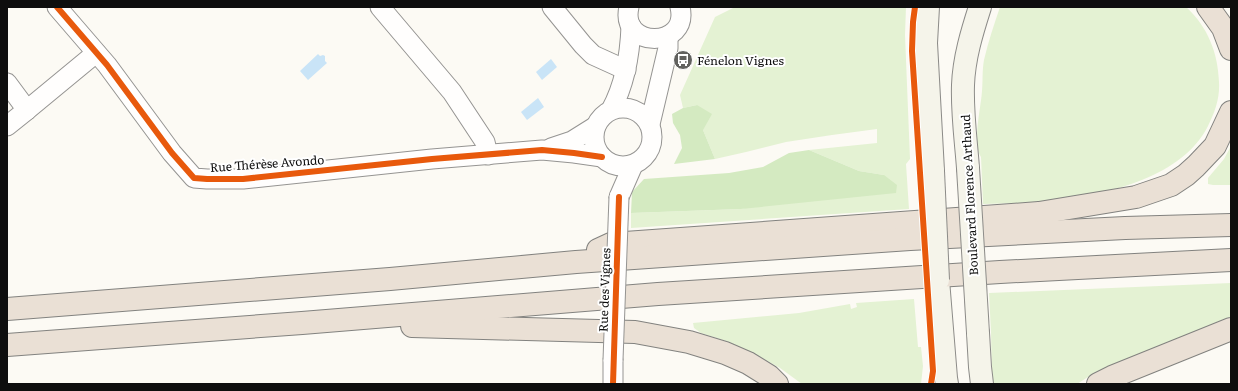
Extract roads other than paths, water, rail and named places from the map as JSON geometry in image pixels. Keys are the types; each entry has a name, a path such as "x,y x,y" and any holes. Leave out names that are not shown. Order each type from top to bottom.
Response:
{"highway":[{"path":"1208,7 1223,28 1231,49"},
{"path":"576,262 611,244 1039,213 1136,197 1171,185 1186,175 1215,146 1231,112"},
{"path":"7,309 576,262 910,239 1125,228 1231,225"},
{"path":"7,345 658,294 1000,272 1231,260"},
{"path":"302,323 635,332 689,342 726,353 748,363 768,376 777,384"},
{"path":"1098,384 1231,329"}],"main road":[{"path":"928,7 926,43 940,302 946,382"},
{"name":"Boulevard Florence Arthaud","path":"980,7 972,31 964,68 963,84 982,384"}],"street":[{"name":"Rue Thérèse Avondo","path":"57,7 107,65 172,153 194,178 243,179 432,159 488,155"},
{"path":"380,7 452,92 485,142 488,155 542,150 574,153 606,160 624,166 633,165 640,161 651,148 653,140 652,132 650,124 645,117 631,109 622,108 611,110 600,118 596,126 594,142 597,150 606,160"},
{"path":"552,7 593,55 626,70"},
{"path":"630,16 638,34 647,39 658,40 668,36 676,28 684,11"},
{"path":"611,110 619,93 626,70 630,43 630,16"},
{"path":"650,124 668,48 668,36"},
{"path":"7,126 96,53"},
{"path":"7,83 27,110"},
{"path":"542,150 572,141 596,126"},
{"name":"Rue des Vignes","path":"606,160 619,196 613,384"},
{"name":"Rue des Vignes","path":"619,196 633,165"}],"water":[{"path":"318,54 320,56 325,56 325,61 327,63 308,80 300,71"},
{"path":"551,59 557,67 542,80 536,72"},
{"path":"538,98 544,107 527,120 521,112"}],"place":[{"name":"Fénelon Vignes","path":"683,60"}]}
